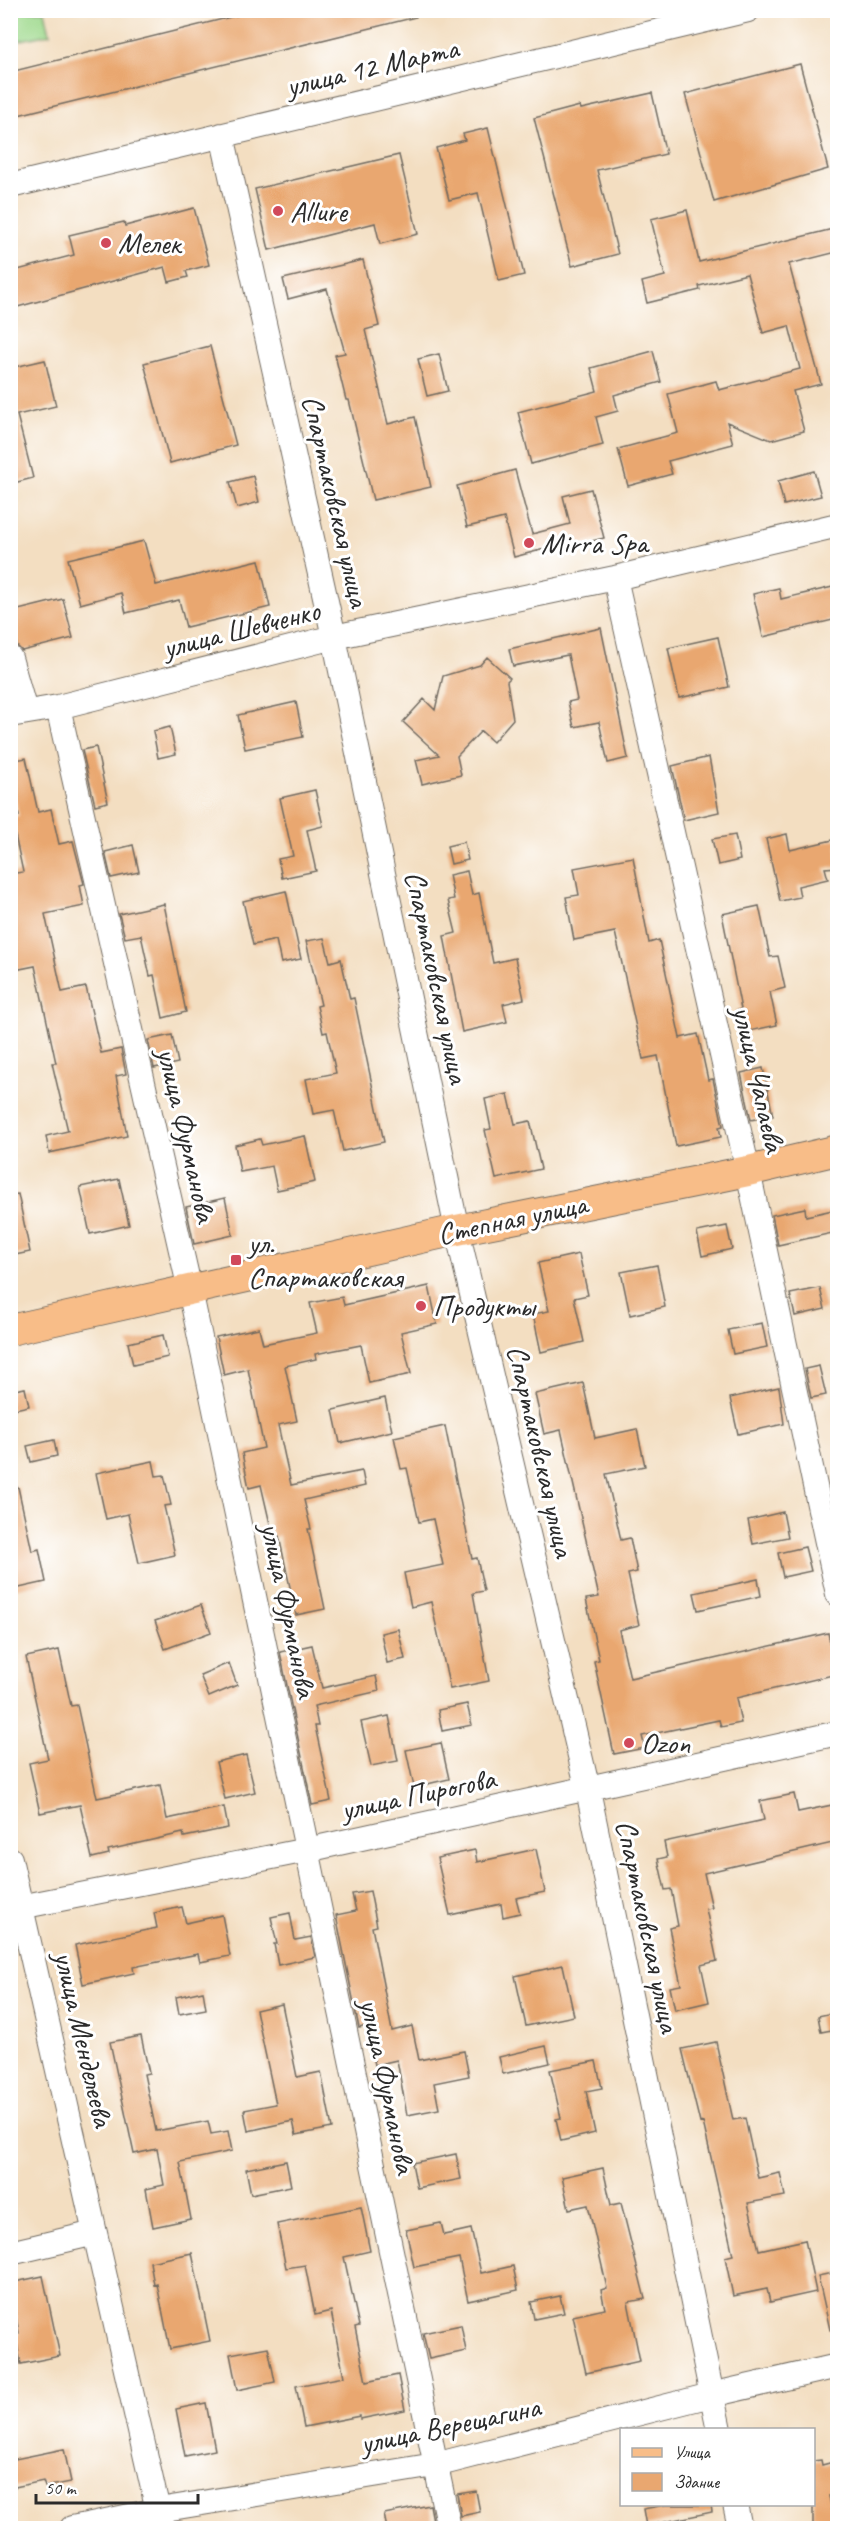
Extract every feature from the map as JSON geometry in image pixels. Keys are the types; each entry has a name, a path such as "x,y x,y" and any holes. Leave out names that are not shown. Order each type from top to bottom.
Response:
{"main road":[{"name":"Степная улица","path":"10,1330 457,1230 748,1171 837,1150"}],"street":[{"name":"улица 12 Марта","path":"10,186 748,10"},
{"name":"Спартаковская улица","path":"222,135 334,638 457,1230 588,1790 719,2428"},
{"name":"улица Шевченко","path":"18,713 57,707 334,638 615,578 837,525"},
{"name":"улица Чапаева","path":"615,578 748,1171 837,1594"},
{"path":"10,657 18,713"},
{"name":"улица Фурманова","path":"57,707 190,1290 449,2529"},
{"name":"улица Пирогова","path":"16,1908 307,1850 588,1790 837,1733"},
{"name":"улица Менделеева","path":"10,1859 16,1908 95,2233 160,2519"},
{"path":"10,2253 95,2233"},
{"name":"улица Верещагина","path":"72,2529 160,2519 435,2465 711,2395 837,2366"},
{"path":"735,2506 740,2529"}],"green space":[{"path":"10,11 45,11 50,34 11,42"}],"building":[{"path":"259,10 416,10 416,17 10,117 10,72"},
{"path":"800,64 828,169 714,202 685,94"},
{"path":"652,93 666,154 597,170 618,254 572,266 534,118 580,106 581,109"},
{"path":"488,128 524,275 499,281 478,193 449,200 436,148 465,140 463,134"},
{"path":"399,155 418,234 380,244 375,223 269,250 255,189"},
{"path":"194,208 209,265 186,271 188,277 169,282 165,267 10,309 10,272 74,255 69,235 124,222 125,226"},
{"path":"687,210 699,262 837,228 837,252 789,264 821,384 793,391 804,431 771,440 727,422 733,444 668,461 672,474 628,486 618,449 678,433 668,394 716,381 719,390 800,369 789,326 763,333 747,274 699,286 700,290 647,303 642,282 665,276 651,219"},
{"path":"363,260 379,326 365,330 388,424 415,417 431,487 373,500 349,400 346,400 335,355 345,353 327,289 288,299 283,279"},
{"path":"210,346 236,445 170,463 144,363"},
{"path":"653,351 661,382 614,395 618,411 596,417 603,445 531,464 518,412 597,391 591,368"},
{"path":"439,354 448,391 427,396 418,359"},
{"path":"45,360 56,406 17,415 33,478 10,484 10,368"},
{"path":"515,470 532,534 570,524 563,496 591,489 604,538 576,545 575,541 514,557 504,518 467,527 457,486"},
{"path":"814,471 821,496 784,505 778,481"},
{"path":"253,476 259,502 237,508 230,482"},
{"path":"144,541 156,585 259,560 270,607 186,627 179,600 126,613 121,593 80,604 68,559"},
{"path":"837,586 837,619 763,637 753,594 779,588 781,599"},
{"path":"63,599 73,638 22,651 17,646 10,612"},
{"path":"601,628 628,758 608,763 599,722 574,727 568,702 577,700 568,655 513,666 509,649"},
{"path":"718,637 729,687 679,698 668,648"},
{"path":"487,657 510,678 507,681 513,719 493,742 481,731 457,756 461,775 422,784 416,760 439,755 403,722 424,699 435,710 443,676 480,665"},
{"path":"296,702 303,737 245,749 238,715"},
{"path":"170,727 176,754 158,758 153,731"},
{"path":"96,747 108,802 95,805 82,750"},
{"path":"709,757 719,812 684,820 672,766"},
{"path":"26,758 38,812 51,809 59,844 73,841 84,884 80,885 84,906 45,914 62,992 86,987 101,1053 121,1049 126,1074 116,1076 127,1136 49,1153 46,1136 68,1131 52,1063 56,1063 35,966 10,971 10,874 23,872 11,817 19,816 10,778 10,761"},
{"path":"315,790 323,826 307,830 316,871 282,878 278,859 293,856 280,798"},
{"path":"787,834 790,850 837,839 837,867 825,868 828,879 798,886 800,897 780,901 766,839"},
{"path":"735,835 740,860 718,865 712,839"},
{"path":"464,842 468,860 451,864 447,846"},
{"path":"133,845 139,872 111,878 105,852"},
{"path":"633,857 649,943 659,940 680,1038 698,1034 708,1080 713,1079 723,1126 719,1127 721,1137 676,1146 658,1056 643,1059 615,932 574,940 566,897 579,895 574,868"},
{"path":"467,871 472,895 479,893 493,963 515,958 524,999 503,1004 507,1022 462,1032 444,936 456,933 448,900 454,899 449,875"},
{"path":"286,891 301,959 281,963 276,940 253,945 243,901"},
{"path":"164,904 186,1012 163,1018 154,975 150,976 141,935 125,938 119,914"},
{"path":"759,906 770,957 778,956 785,988 770,992 777,1025 740,1033 736,1011 741,1009 722,914"},
{"path":"324,938 330,962 341,959 350,999 354,998 384,1142 343,1151 334,1110 313,1114 306,1079 336,1073 327,1032 323,1033 317,1006 321,1005 306,941"},
{"path":"172,1035 178,1063 154,1068 148,1040"},
{"path":"763,1068 773,1116 751,1120 741,1073"},
{"path":"508,1094 515,1124 530,1121 541,1169 496,1179 485,1130 491,1129 485,1099"},
{"path":"305,1136 315,1182 277,1190 272,1166 240,1172 235,1145 260,1139 262,1145"},
{"path":"119,1179 129,1225 90,1234 80,1187"},
{"path":"18,1194 30,1252 10,1256 10,1195"},
{"path":"225,1198 233,1235 194,1244 186,1207"},
{"path":"805,1208 806,1216 837,1209 837,1232 778,1245 772,1215"},
{"path":"727,1226 732,1249 702,1256 697,1232"},
{"path":"579,1254 588,1295 574,1298 584,1342 541,1352 533,1314 549,1311 538,1263"},
{"path":"657,1265 665,1307 630,1315 621,1272"},
{"path":"429,1286 437,1324 401,1332 411,1374 369,1383 361,1345 315,1354 316,1359 285,1366 297,1421 278,1425 291,1485 362,1471 365,1486 304,1500 325,1609 296,1615 279,1536 273,1537 261,1485 249,1488 242,1453 264,1448 248,1369 224,1375 216,1337 259,1328 263,1344 317,1333 310,1303 342,1297 344,1305"},
{"path":"820,1288 825,1309 795,1316 790,1294"},
{"path":"762,1323 767,1347 733,1354 728,1330"},
{"path":"163,1335 168,1357 133,1365 128,1343"},
{"path":"819,1366 826,1395 811,1398 805,1369"},
{"path":"583,1383 595,1438 637,1429 645,1466 606,1474 621,1540 630,1538 637,1572 628,1574 639,1625 619,1630 630,1678 828,1633 837,1674 736,1698 741,1723 721,1727 719,1720 642,1736 645,1748 614,1754 594,1661 599,1660 586,1599 599,1597 561,1430 544,1434 535,1394"},
{"path":"779,1387 784,1424 738,1434 730,1398"},
{"path":"25,1388 29,1406 10,1410 10,1391"},
{"path":"385,1398 392,1431 340,1443 333,1410"},
{"path":"445,1426 472,1559 477,1558 484,1591 473,1593 489,1681 450,1689 431,1602 411,1607 404,1573 443,1565 433,1519 419,1522 407,1468 401,1469 394,1437"},
{"path":"54,1440 57,1456 31,1462 27,1446"},
{"path":"153,1461 156,1476 164,1475 171,1505 164,1506 175,1555 139,1563 128,1514 106,1519 96,1473"},
{"path":"18,1487 32,1551 39,1549 46,1582 10,1590 10,1488"},
{"path":"783,1512 788,1537 753,1544 748,1520"},
{"path":"805,1547 811,1571 783,1577 778,1553"},
{"path":"758,1579 761,1596 698,1610 694,1593"},
{"path":"201,1605 211,1632 165,1649 155,1621"},
{"path":"398,1629 405,1659 387,1663 381,1633"},
{"path":"312,1645 322,1688 376,1676 379,1691 314,1706 318,1726 315,1726 331,1801 312,1805 280,1652"},
{"path":"59,1650 71,1706 77,1705 97,1798 160,1785 167,1819 224,1807 228,1828 184,1837 183,1833 108,1850 109,1854 92,1858 80,1805 40,1813 29,1763 48,1759 26,1657"},
{"path":"229,1663 237,1685 209,1697 200,1675"},
{"path":"467,1704 472,1725 442,1731 438,1710"},
{"path":"389,1716 398,1761 371,1766 361,1722"},
{"path":"441,1743 449,1779 414,1787 406,1750"},
{"path":"246,1755 255,1792 225,1799 216,1762"},
{"path":"794,1794 798,1812 837,1804 837,1842 704,1873 712,1908 706,1909 717,1961 701,1965 709,2002 675,2010 670,1987 681,1985 669,1928 678,1926 671,1889 665,1890 658,1859 667,1857 664,1842 764,1820 760,1801"},
{"path":"536,1849 545,1892 516,1898 520,1913 503,1917 501,1904 450,1915 437,1858 475,1850 477,1862"},
{"path":"370,1891 377,1926 372,1927 392,2031 412,2026 419,2060 464,2051 469,2076 434,2083 439,2109 407,2115 397,2060 375,2065 367,2026 359,2028 336,1915 356,1911 352,1894"},
{"path":"182,1907 186,1923 222,1915 230,1956 200,1962 198,1954 133,1967 134,1973 83,1984 75,1945 157,1928 154,1913"},
{"path":"290,1913 295,1940 311,1937 315,1957 278,1965 274,1944 277,1944 271,1917"},
{"path":"563,1965 574,2016 526,2026 515,1976"},
{"path":"203,1991 206,2009 179,2014 176,1997"},
{"path":"282,2004 297,2077 321,2072 332,2128 296,2135 293,2121 248,2131 244,2110 276,2104 256,2010"},
{"path":"837,2012 837,2029 821,2032 818,2016"},
{"path":"141,2036 149,2073 144,2074 156,2131 208,2121 211,2134 228,2131 232,2151 180,2162 191,2219 153,2227 146,2189 164,2185 157,2149 134,2154 110,2042"},
{"path":"716,2042 733,2120 745,2118 758,2178 780,2173 785,2196 748,2203 759,2250 805,2240 816,2292 770,2302 767,2289 733,2296 725,2257 733,2255 703,2122 700,2123 682,2049"},
{"path":"546,2046 550,2063 503,2074 499,2057"},
{"path":"596,2061 602,2088 586,2091 595,2133 561,2141 556,2119 561,2118 550,2070"},
{"path":"456,2154 461,2179 417,2188 412,2163"},
{"path":"286,2161 291,2186 251,2194 246,2169"},
{"path":"603,2168 611,2205 621,2203 645,2299 628,2302 640,2361 586,2373 573,2316 605,2309 601,2290 607,2288 588,2205 569,2209 562,2177"},
{"path":"361,2207 370,2251 344,2257 359,2326 355,2327 366,2382 398,2375 405,2410 304,2427 296,2386 344,2377 331,2311 315,2315 305,2265 286,2268 277,2224"},
{"path":"441,2223 444,2235 471,2229 481,2273 513,2266 518,2290 468,2301 459,2258 414,2267 406,2230"},
{"path":"192,2253 210,2341 170,2349 157,2284 154,2285 150,2262"},
{"path":"837,2272 837,2329 830,2330 818,2276"},
{"path":"43,2276 60,2356 21,2364 15,2333 19,2333 10,2283"},
{"path":"560,2296 564,2313 534,2319 531,2302"},
{"path":"461,2325 466,2351 429,2359 423,2333"},
{"path":"268,2347 275,2382 237,2390 230,2354"},
{"path":"206,2403 215,2450 185,2456 176,2409"},
{"path":"64,2449 71,2482 45,2487 43,2481 10,2488 10,2460"},
{"path":"821,2460 822,2465 837,2461 837,2495 829,2496 834,2522 813,2526 813,2506 815,2506 815,2461"},
{"path":"476,2491 480,2512 461,2516 457,2494"},
{"path":"430,2505 433,2521 425,2523 427,2529 387,2529 384,2514"},
{"path":"660,2506 711,2506 712,2512 646,2526 643,2509"}],"place":[{"name":"Allure","path":"278,211"},
{"name":"Мелек","path":"106,243"},
{"name":"Mirra Spa","path":"529,543"},
{"name":"ул. Спартаковская","path":"236,1260"},
{"name":"Продукты","path":"421,1306"},
{"name":"Ozon","path":"629,1743"}]}
